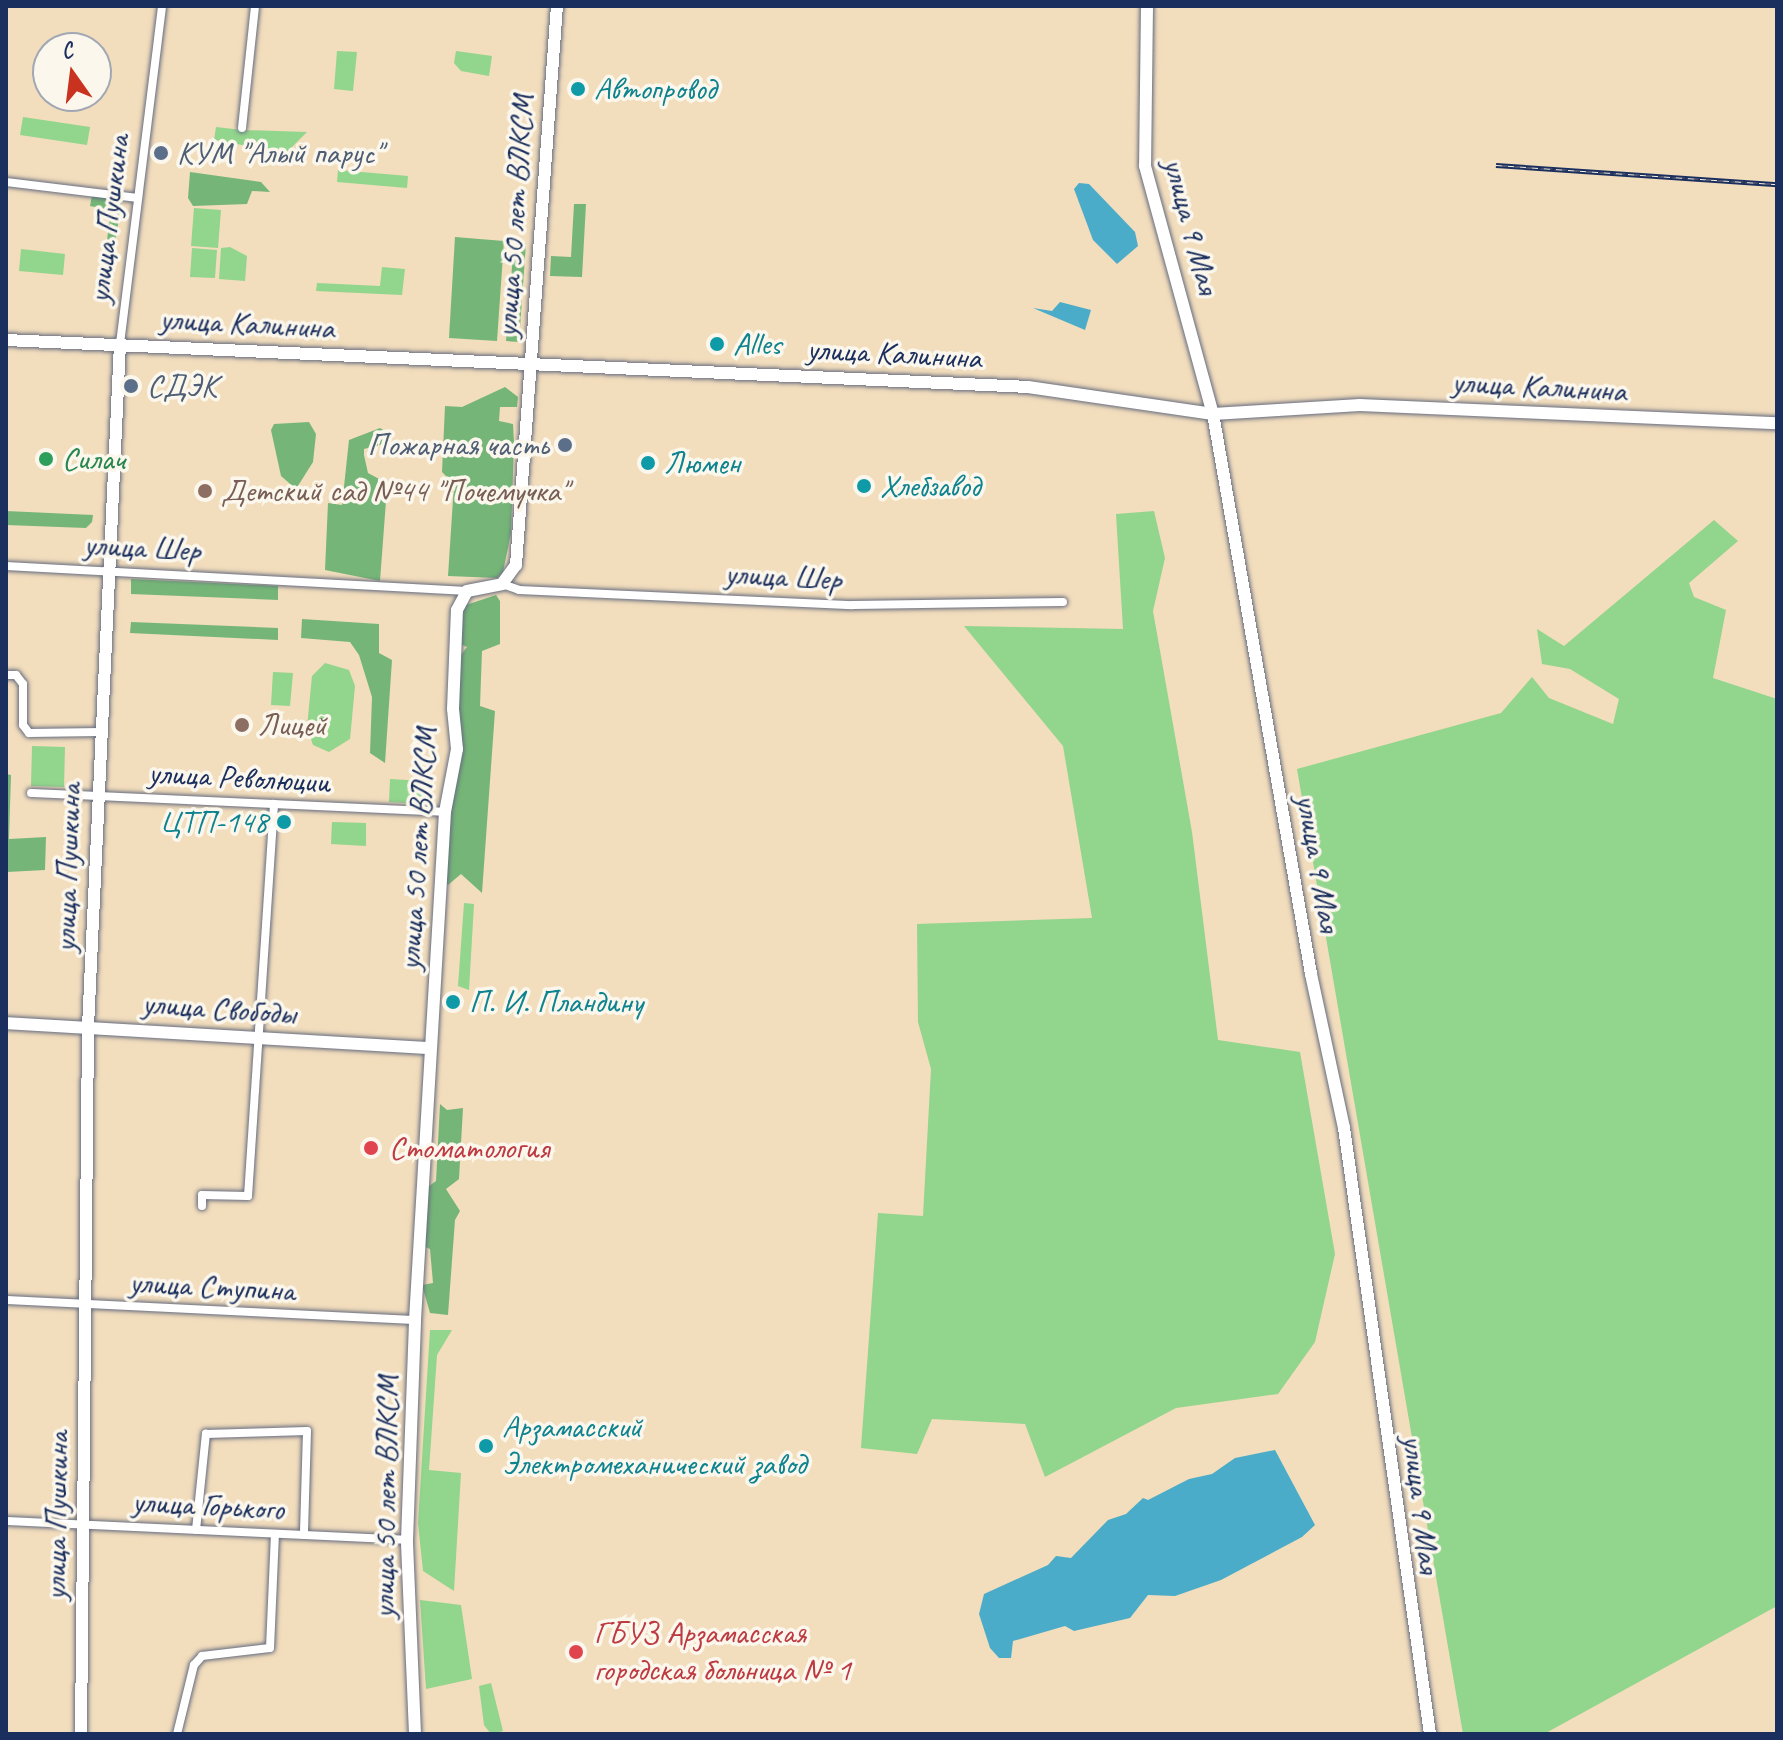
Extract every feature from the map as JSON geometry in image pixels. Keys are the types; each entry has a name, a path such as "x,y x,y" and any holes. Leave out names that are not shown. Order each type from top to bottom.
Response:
{"street":[{"name":"улица Пушкина","path":"81,1734 88,1027 97,795 120,344 162,6"},
{"path":"242,128 255,6"},
{"name":"улица 50 лет ВЛКСМ","path":"502,584 516,565 557,6"},
{"name":"улица 9 Мая","path":"1147,6 1145,166 1213,414 1311,974 1344,1128 1430,1734"},
{"path":"6,182 138,198"},
{"name":"улица Калинина","path":"6,340 1028,387 1213,414 1360,405 1777,423"},
{"name":"улица Шер","path":"6,566 467,591"},
{"path":"467,591 502,584"},
{"name":"улица Шер","path":"502,584 519,590 853,605 1063,602"},
{"name":"улица 50 лет ВЛКСМ","path":"415,1734 407,1540 415,1320 445,812 457,749 453,709 457,610 467,591"},
{"path":"6,675 16,675 23,684 23,725 29,733 100,732"},
{"name":"улица Революции","path":"31,793 445,812"},
{"path":"202,1206 202,1195 248,1196 274,804"},
{"name":"улица Свободы","path":"6,1023 429,1048"},
{"name":"улица Ступина","path":"6,1300 415,1320"},
{"path":"196,1530 206,1434 307,1431 304,1535"},
{"name":"улица Горького","path":"6,1521 407,1540"},
{"path":"177,1734 194,1665 202,1656 270,1648 275,1534"}],"green space":[{"path":"337,51 357,52 353,91 334,89"},
{"path":"456,51 492,56 489,76 461,71 454,63"},
{"path":"23,117 90,127 87,145 20,135"},
{"path":"216,127 307,132 286,153 214,140"},
{"path":"338,170 408,176 407,188 337,182"},
{"path":"190,172 261,182 270,192 252,191 247,204 193,206 188,198"},
{"path":"92,195 122,199 110,277 103,270 111,210 90,206"},
{"path":"574,204 586,204 582,277 550,276 551,256 571,257"},
{"path":"194,208 221,210 218,248 191,246"},
{"path":"455,237 504,241 497,341 449,338"},
{"path":"514,242 526,243 519,342 506,341"},
{"path":"230,247 247,256 245,281 219,279 221,248"},
{"path":"192,248 217,250 215,278 190,277"},
{"path":"21,249 65,254 63,275 19,271"},
{"path":"382,267 405,269 402,295 316,291 317,283 380,286"},
{"path":"505,387 518,397 517,407 500,407 499,421 513,424 514,443 511,533 503,572 497,578 448,576 454,484 442,472 445,406 462,407"},
{"path":"309,422 316,434 313,462 296,489 281,476 271,430 274,424"},
{"path":"380,428 390,434 391,442 364,449 364,455 368,473 381,480 386,501 380,581 325,570 328,503 342,505 349,440"},
{"path":"6,511 93,515 92,522 86,528 6,525"},
{"path":"1154,511 1165,558 1153,611 1192,832 1218,1040 1300,1052 1335,1254 1315,1342 1278,1394 1176,1408 1045,1477 1025,1424 932,1419 917,1454 861,1448 878,1213 923,1216 931,1069 918,1022 917,924 1092,918 1063,746 964,626 1123,629 1116,514"},
{"path":"1714,520 1738,541 1689,583 1694,597 1726,610 1713,678 1777,699 1777,1606 1544,1734 1463,1734 1297,769 1501,713 1532,677 1549,698 1613,724 1619,699 1570,669 1542,664 1537,629 1564,646"},
{"path":"131,579 278,586 278,600 131,594"},
{"path":"496,595 500,601 500,644 482,651 480,706 495,711 482,893 461,874 448,885 444,882 460,656 467,647 460,644 461,612 466,605"},
{"path":"302,619 379,624 379,653 392,660 385,763 370,753 372,697 359,655 350,642 301,638"},
{"path":"131,622 278,628 278,640 130,633"},
{"path":"325,663 349,670 355,686 350,739 329,752 313,745 307,727 312,676"},
{"path":"273,672 293,673 290,706 271,705"},
{"path":"32,746 65,747 64,787 31,786"},
{"path":"6,774 11,775 9,839 46,837 45,870 7,872 6,885"},
{"path":"390,779 424,781 424,804 389,802"},
{"path":"332,822 366,823 366,846 331,844"},
{"path":"464,903 474,904 469,990 458,986"},
{"path":"440,1104 447,1110 463,1108 459,1179 446,1189 460,1211 455,1220 448,1315 430,1313 422,1285 433,1283 430,1249 423,1246 425,1189 436,1181"},
{"path":"430,1330 452,1330 437,1355 429,1470 461,1473 454,1591 423,1571 418,1523"},
{"path":"420,1600 461,1605 472,1679 426,1689"},
{"path":"491,1683 503,1731 491,1734 484,1725 479,1686"}],"water":[{"path":"1079,183 1089,184 1135,232 1138,246 1117,264 1093,240 1074,189"},
{"path":"1060,302 1091,310 1085,330 1033,308 1052,311"},
{"path":"1275,1450 1315,1525 1302,1537 1221,1580 1175,1596 1148,1595 1130,1618 1074,1631 1065,1626 1013,1641 1011,1658 999,1658 990,1648 979,1614 984,1594 1048,1565 1056,1556 1071,1558 1108,1520 1126,1514 1143,1498 1148,1500 1189,1479 1212,1474 1235,1458"}],"railway":[{"path":"1496,165 1777,184"}],"place":[{"name":"Автопровод","path":"578,89"},
{"name":"КУМ \"Алый парус\"","path":"161,153"},
{"name":"Alles","path":"717,344"},
{"name":"СДЭК","path":"131,386"},
{"name":"Пожарная часть","path":"565,445"},
{"name":"Силач","path":"46,459"},
{"name":"Люмен","path":"648,463"},
{"name":"Хлебзавод","path":"864,486"},
{"name":"Детский сад №44 \"Почемучка\"","path":"205,491"},
{"name":"Лицей","path":"242,725"},
{"name":"ЦТП-148","path":"284,822"},
{"name":"П. И. Пландину","path":"453,1002"},
{"name":"Стоматология","path":"371,1148"},
{"name":"Арзамасский Электромеханический завод","path":"486,1446"},
{"name":"ГБУЗ Арзамасская городская больница № 1","path":"576,1652"}]}
